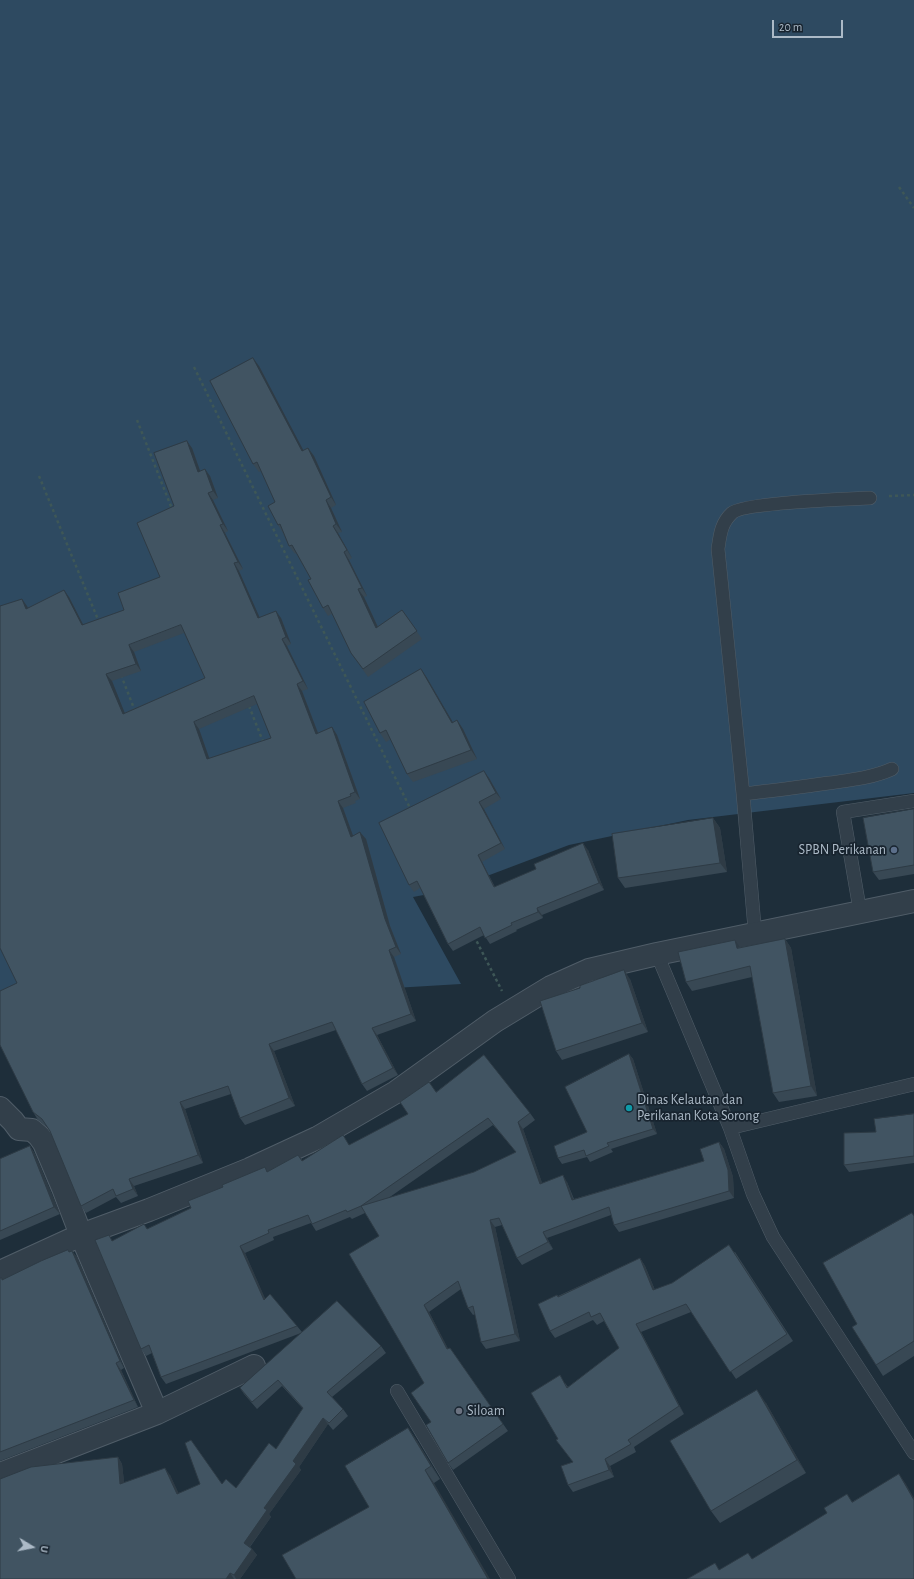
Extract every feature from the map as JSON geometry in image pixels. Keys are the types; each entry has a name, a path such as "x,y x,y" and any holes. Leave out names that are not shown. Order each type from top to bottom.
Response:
{"street":[{"path":"0,1272 81,1236 250,1169 318,1138 396,1092 495,1021 551,987 589,970 755,933 914,901"},
{"path":"0,1108 19,1129 32,1130 44,1143 81,1236 157,1413"},
{"path":"0,1474 157,1413 254,1366"}],"lane":[{"path":"755,933 743,794 718,549 722,524 733,511 756,506 870,498"},
{"path":"743,794 785,790 857,779 880,775 892,769"},
{"path":"860,911 843,812 914,801"},
{"path":"657,954 730,1128 753,1194 773,1237 914,1453"},
{"path":"730,1128 914,1084"},
{"path":"398,1391 509,1579"}],"path":[{"path":"899,187 914,208"},
{"path":"194,367 411,811"},
{"path":"137,420 174,516"},
{"path":"39,476 100,623"},
{"path":"870,498 914,495"},
{"path":"120,675 136,712"},
{"path":"247,701 265,746"},
{"path":"471,930 512,1011"}],"water":[{"path":"0,0 914,0 914,793 688,820 569,845 450,890 413,897 461,984 361,990 0,999"}],"building":[{"path":"253,358 302,451 308,448 331,497 326,500 336,524 333,526 347,550 344,552 362,588 358,589 376,628 402,610 417,631 363,669 351,653 328,605 323,608 308,580 311,579 292,545 289,546 280,524 278,525 268,506 275,502 257,462 253,464 210,381"},
{"path":"187,441 198,472 205,469 213,491 208,493 223,524 220,525 238,562 234,563 258,618 276,611 286,637 282,639 303,681 297,684 316,734 332,727 355,792 350,794 351,796 338,801 351,837 360,832 385,919 396,947 389,950 411,1014 372,1028 393,1068 362,1084 332,1022 269,1044 289,1098 240,1118 228,1086 180,1102 198,1155 129,1179 133,1189 116,1196 113,1189 81,1206 50,1131 42,1119 33,1112 0,1045 0,991 17,983 0,948 0,606 22,599 26,609 64,590 82,625 124,610 118,593 160,577 137,523 174,506 154,453","holes":["181,625 205,678 123,714 106,674 136,664 129,645","254,696 271,738 207,759 194,722"]},
{"path":"421,669 452,723 457,720 471,750 407,774 386,730 380,733 364,702"},
{"path":"484,771 496,793 479,802 501,843 478,855 494,887 536,869 534,864 583,843 599,883 537,908 538,912 511,923 512,925 485,938 480,927 448,944 417,881 409,885 379,823"},
{"name":"SPBN Perikanan","path":"914,809 914,865 873,872 863,818"},
{"path":"713,818 720,863 618,878 612,834"},
{"path":"785,939 811,1086 773,1093 750,966 686,982 678,952 735,940 737,948"},
{"path":"624,970 642,1023 556,1051 540,1001 580,988 580,986"},
{"path":"629,1054 653,1129 607,1143 609,1146 586,1156 584,1150 558,1158 554,1146 587,1132 565,1087"},
{"path":"484,1055 530,1113 518,1122 540,1184 563,1175 572,1200 704,1161 700,1149 719,1142 728,1170 729,1191 614,1225 609,1207 543,1232 548,1242 517,1258 499,1218 490,1220 515,1334 481,1342 473,1306 468,1308 458,1281 424,1305 447,1349 450,1348 503,1424 448,1463 426,1425 431,1422 411,1393 424,1383 349,1254 379,1236 361,1206 347,1212 346,1210 312,1224 308,1215 268,1230 269,1233 240,1246 264,1300 270,1294 297,1326 161,1377 149,1345 141,1349 95,1240 109,1235 112,1241 144,1224 147,1229 191,1208 188,1201 223,1187 222,1185 265,1167 267,1172 298,1155 302,1161 343,1135 349,1145 408,1114 400,1102 429,1082 436,1092","holes":["488,1118 516,1152 474,1172 361,1206"]},
{"path":"914,1114 914,1156 844,1165 844,1133 876,1132 874,1119"},
{"path":"30,1146 54,1207 0,1231 0,1159"},
{"path":"912,1213 914,1216 914,1341 876,1365 852,1327 857,1324 823,1263"},
{"path":"729,1245 787,1334 730,1372 686,1304 636,1324 679,1406 628,1440 631,1444 605,1459 609,1470 568,1485 561,1466 573,1462 556,1440 558,1439 531,1393 560,1375 567,1388 619,1348 600,1313 591,1317 589,1312 550,1331 538,1304 557,1295 558,1297 640,1258 653,1290 672,1283"},
{"path":"68,1250 69,1252 72,1251 120,1361 116,1363 134,1400 0,1452 0,1278 2,1278 2,1280"},
{"path":"337,1301 381,1346 327,1392 343,1409 329,1423 323,1418 293,1461 296,1464 264,1508 267,1510 244,1543 252,1549 234,1575 230,1573 226,1579 0,1579 0,1479 31,1467 118,1457 120,1484 165,1468 177,1494 200,1484 185,1443 191,1440 222,1484 226,1479 236,1488 269,1443 276,1449 303,1408 278,1380 252,1402 240,1388"},
{"path":"757,1390 797,1460 711,1511 670,1441"},
{"path":"408,1428 431,1466 425,1470 488,1579 296,1579 282,1555 369,1507 345,1466"},
{"path":"899,1474 914,1500 914,1579 687,1579 715,1563 719,1570 748,1553 752,1559 827,1513 824,1508 847,1494 852,1502"}],"place":[{"name":"SPBN Perikanan","path":"894,850"},
{"name":"Dinas Kelautan dan Perikanan Kota Sorong","path":"629,1108"},
{"name":"Siloam","path":"459,1411"}]}
